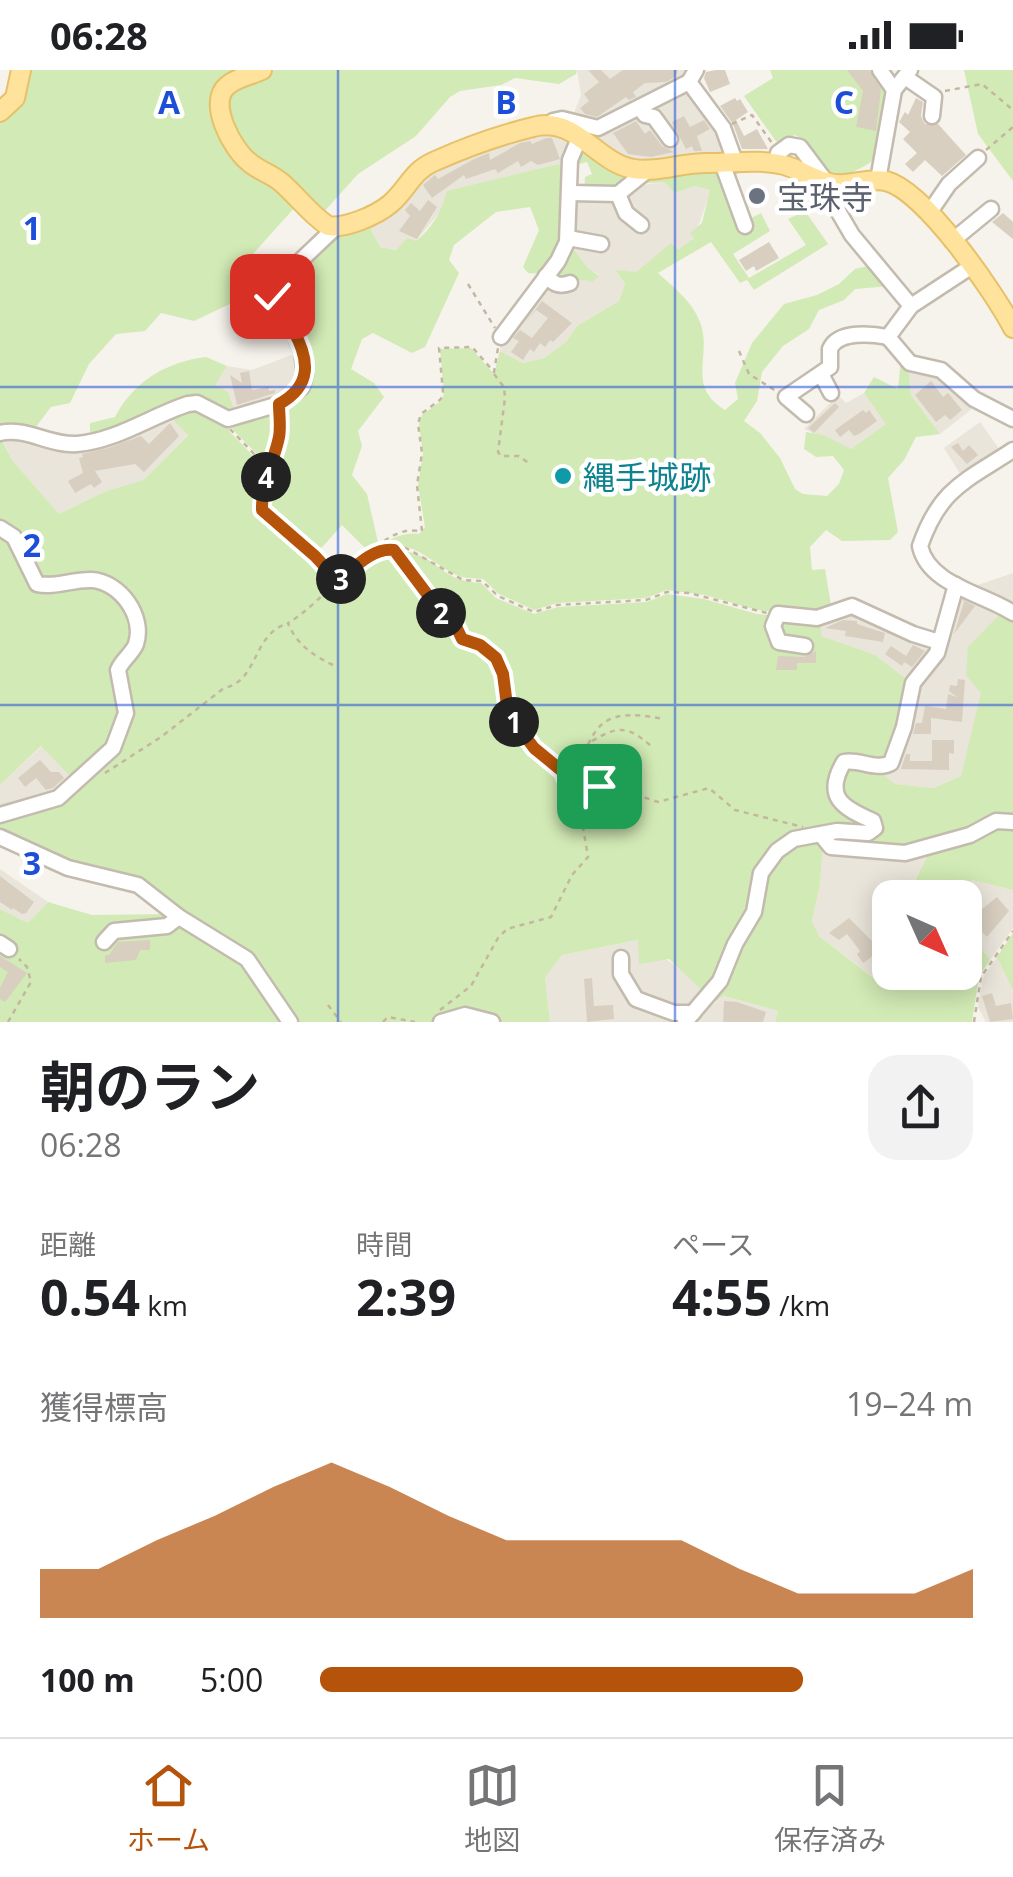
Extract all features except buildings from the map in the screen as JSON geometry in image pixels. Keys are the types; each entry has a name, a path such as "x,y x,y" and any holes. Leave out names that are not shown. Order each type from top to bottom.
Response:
{"main road":[{"path":"0,112 15,98 21,70"},
{"path":"262,70 223,90 222,115 231,139 242,157 282,182 318,219 336,228 390,204 416,172 432,162 537,125 558,127 580,136 618,165 649,169 688,162 729,164 777,158 827,183 878,180 905,190 952,240 1013,328"}],"street":[{"path":"880,70 894,90"},
{"path":"878,180 894,90 907,73 934,97 932,116"},
{"path":"537,125 562,120 598,128 692,76 724,128 745,226"},
{"path":"640,108 645,115 654,117 670,138"},
{"path":"501,337 562,254 568,238 570,160 580,136"},
{"path":"929,213 949,184 978,158"},
{"path":"570,192 618,194 649,169"},
{"path":"827,183 831,199 852,234 911,306"},
{"path":"618,194 626,214 641,225"},
{"path":"952,240 991,209"},
{"path":"0,434 12,430 78,444 117,434 188,404 204,406 228,420 279,404 302,387 305,363 294,332 273,300 274,288 336,228"},
{"path":"568,238 600,244"},
{"path":"888,337 911,306 972,266"},
{"path":"546,276 562,286 570,283"},
{"path":"806,414 786,396 830,366 830,349 834,344 847,337 868,334 888,337 910,363 941,370 974,398 1013,419"},
{"path":"821,374 832,393"},
{"path":"1013,450 957,485 942,502 920,550 956,585 1013,613"},
{"path":"0,528 14,538 36,584 87,580 104,582 122,594 134,616 136,643 119,666 125,721 114,748 49,804 0,815"},
{"path":"620,958 621,974 636,999 689,1017 717,988 735,944 754,912 758,882 766,864 789,842 844,830 868,833 875,828 873,821 849,810 838,799 835,792 840,769 844,762 851,761 882,767 891,763 913,683 934,658 956,585"},
{"path":"804,646 779,642 773,626 778,614 816,618 848,606 939,642"},
{"path":"822,836 832,847 905,854 970,835 996,821 1013,822"},
{"path":"0,837 68,868 132,882 247,959 290,1022"},
{"path":"104,942 114,931 168,926 179,917"},
{"path":"439,1017 465,1015 492,1022"}],"path":[{"path":"934,97 982,84 1013,110"},
{"path":"724,128 752,114 777,158"},
{"path":"978,158 1013,127"},
{"path":"468,284 501,337 494,372"},
{"path":"91,770 106,773 162,737 224,688 234,686 242,680 268,634 306,613 379,543 424,527 417,485 422,453 418,424 422,414 443,392 439,348 472,347 494,372 504,387 505,398 498,452 501,456 520,456 530,464"},
{"path":"739,351 749,374 786,396"},
{"path":"262,490 281,432 279,404"},
{"path":"228,420 232,431 261,461 261,506 265,514 338,581"},
{"path":"360,563 386,548 414,552 463,580 482,581 498,596 534,612 557,605 646,600 667,592 778,614"},
{"path":"394,550 442,614 454,622 462,639 480,645 496,658 503,674 508,713 534,748 562,771 580,809 588,857 572,875 551,918 507,930 498,938 470,986 439,1017"},
{"path":"288,623 312,655 333,665"},
{"path":"569,788 602,722 614,715 636,714 664,720"},
{"path":"591,741 612,729 634,731 652,746"},
{"path":"580,809 605,784 658,802 709,788 734,810 794,822 822,836"},
{"path":"974,1022 981,977 1013,930"},
{"path":"5,946 26,967 31,982 8,1022"},
{"path":"328,1005 341,1022"},
{"path":"383,1022 388,1017 416,1022"}],"shaded area":[{"path":"577,70 692,70 687,79 597,125 572,118 581,95"},
{"path":"687,88 698,95 732,156 630,164 583,131"},
{"path":"540,132 571,136 567,168 557,164 532,171 443,208 416,241 396,250 380,247 367,222 434,166"},
{"path":"664,182 675,193 695,186 711,190 694,238 678,251 670,244 636,272 616,272 625,284 619,301 577,326 566,342 544,358 523,363 500,351 501,342 549,275 567,282 599,275 588,268 569,243 572,195"},
{"path":"299,352 302,364 295,391 236,416 214,385 227,366 252,370"},
{"path":"908,365 940,373 978,404 940,434 911,395"},
{"path":"864,393 887,424 851,449 804,429 838,395 846,403"},
{"path":"167,414 188,434 144,481 104,492 59,514 12,460 1,436 68,446"},
{"path":"980,422 1002,453 962,477 944,448"},
{"path":"1013,573 1013,609 972,587"},
{"path":"957,592 1004,610 961,776 934,788 895,784 878,770"},
{"path":"849,608 935,644 910,682 821,636 821,619"},
{"path":"42,746 75,781 65,790 0,812 0,785"},
{"path":"823,843 931,849 915,880 872,880 872,976 819,936 812,921"},
{"path":"0,869 48,902 28,923 0,909"},
{"path":"982,882 1013,890 1013,928 990,960 982,949"},
{"path":"639,940 683,971 707,995 681,1022 550,1022 545,978 562,955"},
{"path":"997,957 1013,991 1013,1022 986,1022 978,1007 983,978"},
{"path":"724,996 778,1011 775,1022 689,1022"}],"green space":[{"path":"30,70 249,70 227,78 218,116 297,205 252,255 232,303 194,321 161,313 145,331 116,334 89,364 70,403 51,407 32,432 0,431 0,121 23,100"},
{"path":"275,70 577,70 559,84 515,78 501,85 460,91 416,136 358,174 321,215 273,177 246,149 230,114 231,89"},
{"path":"770,70 877,70 888,86 877,156 853,172 835,176 821,168 795,135 780,144 775,140 744,96 773,78"},
{"path":"964,70 1013,70 1013,181 978,134"},
{"path":"577,145 639,175 617,192 584,192 585,177 592,174 587,162 572,166"},
{"path":"558,164 567,168 566,238 544,274 528,273 523,267 539,230 530,207 496,212 454,245 449,260 459,273 425,347 412,353 373,333 362,339 351,369 374,383 384,397 358,431 362,446 352,475 367,494 378,542 368,551 342,525 316,554 264,509 263,460 230,422 280,406 308,376 275,293 336,234 367,222 380,247 396,250 407,238 416,241 427,231 447,191"},
{"path":"718,166 741,223 761,213 770,231 733,254 749,278 806,245 788,219 805,211 828,244 754,290 747,280 740,283 711,242 658,273 697,314 703,334 703,380 713,401 725,410 738,399 735,383 752,343 784,304 817,295 839,284 855,269 872,265 890,286 855,289 844,300 819,310 809,329 783,346 762,372 757,401 744,421 760,433 780,458 795,489 803,494 827,496 839,484 844,470 833,456 816,457 804,449 806,432 823,435 851,449 886,424 864,393 874,377 898,389 901,358 908,365 911,395 940,434 916,437 904,460 888,478 898,532 890,540 842,541 826,530 810,547 812,570 825,569 832,611 812,616 757,610 705,595 667,590 646,598 557,603 534,610 499,594 483,579 459,576 418,551 397,546 371,553 387,541 419,534 425,527 418,485 423,453 419,424 422,415 442,400 444,393 440,349 471,348 494,374 500,351 523,363 544,358 566,342 577,326 619,301 625,284 615,270 636,272 671,243 678,250 694,238 690,233 702,223 710,190 695,186 675,193 664,182 636,184 647,174"},
{"path":"569,243 599,276 592,282 567,282 549,275"},
{"path":"206,357 227,366 215,385 228,392 236,416 206,404 90,439 90,423 115,417 132,393 153,375 178,363"},
{"path":"188,406 226,422 230,432 259,462 260,511 338,583 373,557 397,551 423,557 458,579 481,583 496,598 534,614 558,607 647,602 667,594 704,599 757,614 821,619 821,636 875,655 910,682 889,761 851,758 832,792 873,825 783,842 707,995 669,959 639,964 638,940 562,955 545,978 550,1022 500,1022 479,1013 454,1012 434,1022 294,1022 260,969 140,882 81,868 0,833 0,820 50,806 125,729 121,678 139,644 115,584 45,583 0,525 0,436 12,460 59,514 104,492 144,480 188,435 167,414"},
{"path":"0,531 30,582 95,583 127,605 134,635 118,661 123,706 111,747 75,781 41,746 0,785"},
{"path":"1004,610 1013,616 1013,819 905,850 833,843 829,836 875,834 841,797 844,768 878,770 895,784 934,788 961,776 981,693 966,675 968,647"},
{"path":"997,824 1013,825 1013,890 982,880 915,880 931,849"},
{"path":"823,843 812,921 819,936 872,977 872,990 977,990 972,1022 775,1022 778,1011 724,996 696,1014 761,883 786,847"},
{"path":"48,902 92,915 169,914 237,955 286,1022 0,1022 0,909 28,923"},
{"path":"1013,933 1013,991 997,957"},
{"path":"982,949 990,960 982,972"}],"place":[{"name":"宝珠寺","path":"757,196"},
{"name":"縄手城跡","path":"563,476"}],"route":[{"path":"272,296 294,332 306,376 297,393 279,404 281,432 270,457 262,510 338,581 372,555 386,548 394,550 442,614 454,622 462,639 480,645 496,658 503,674 508,713 541,756 562,771 580,809 599,786"}]}
